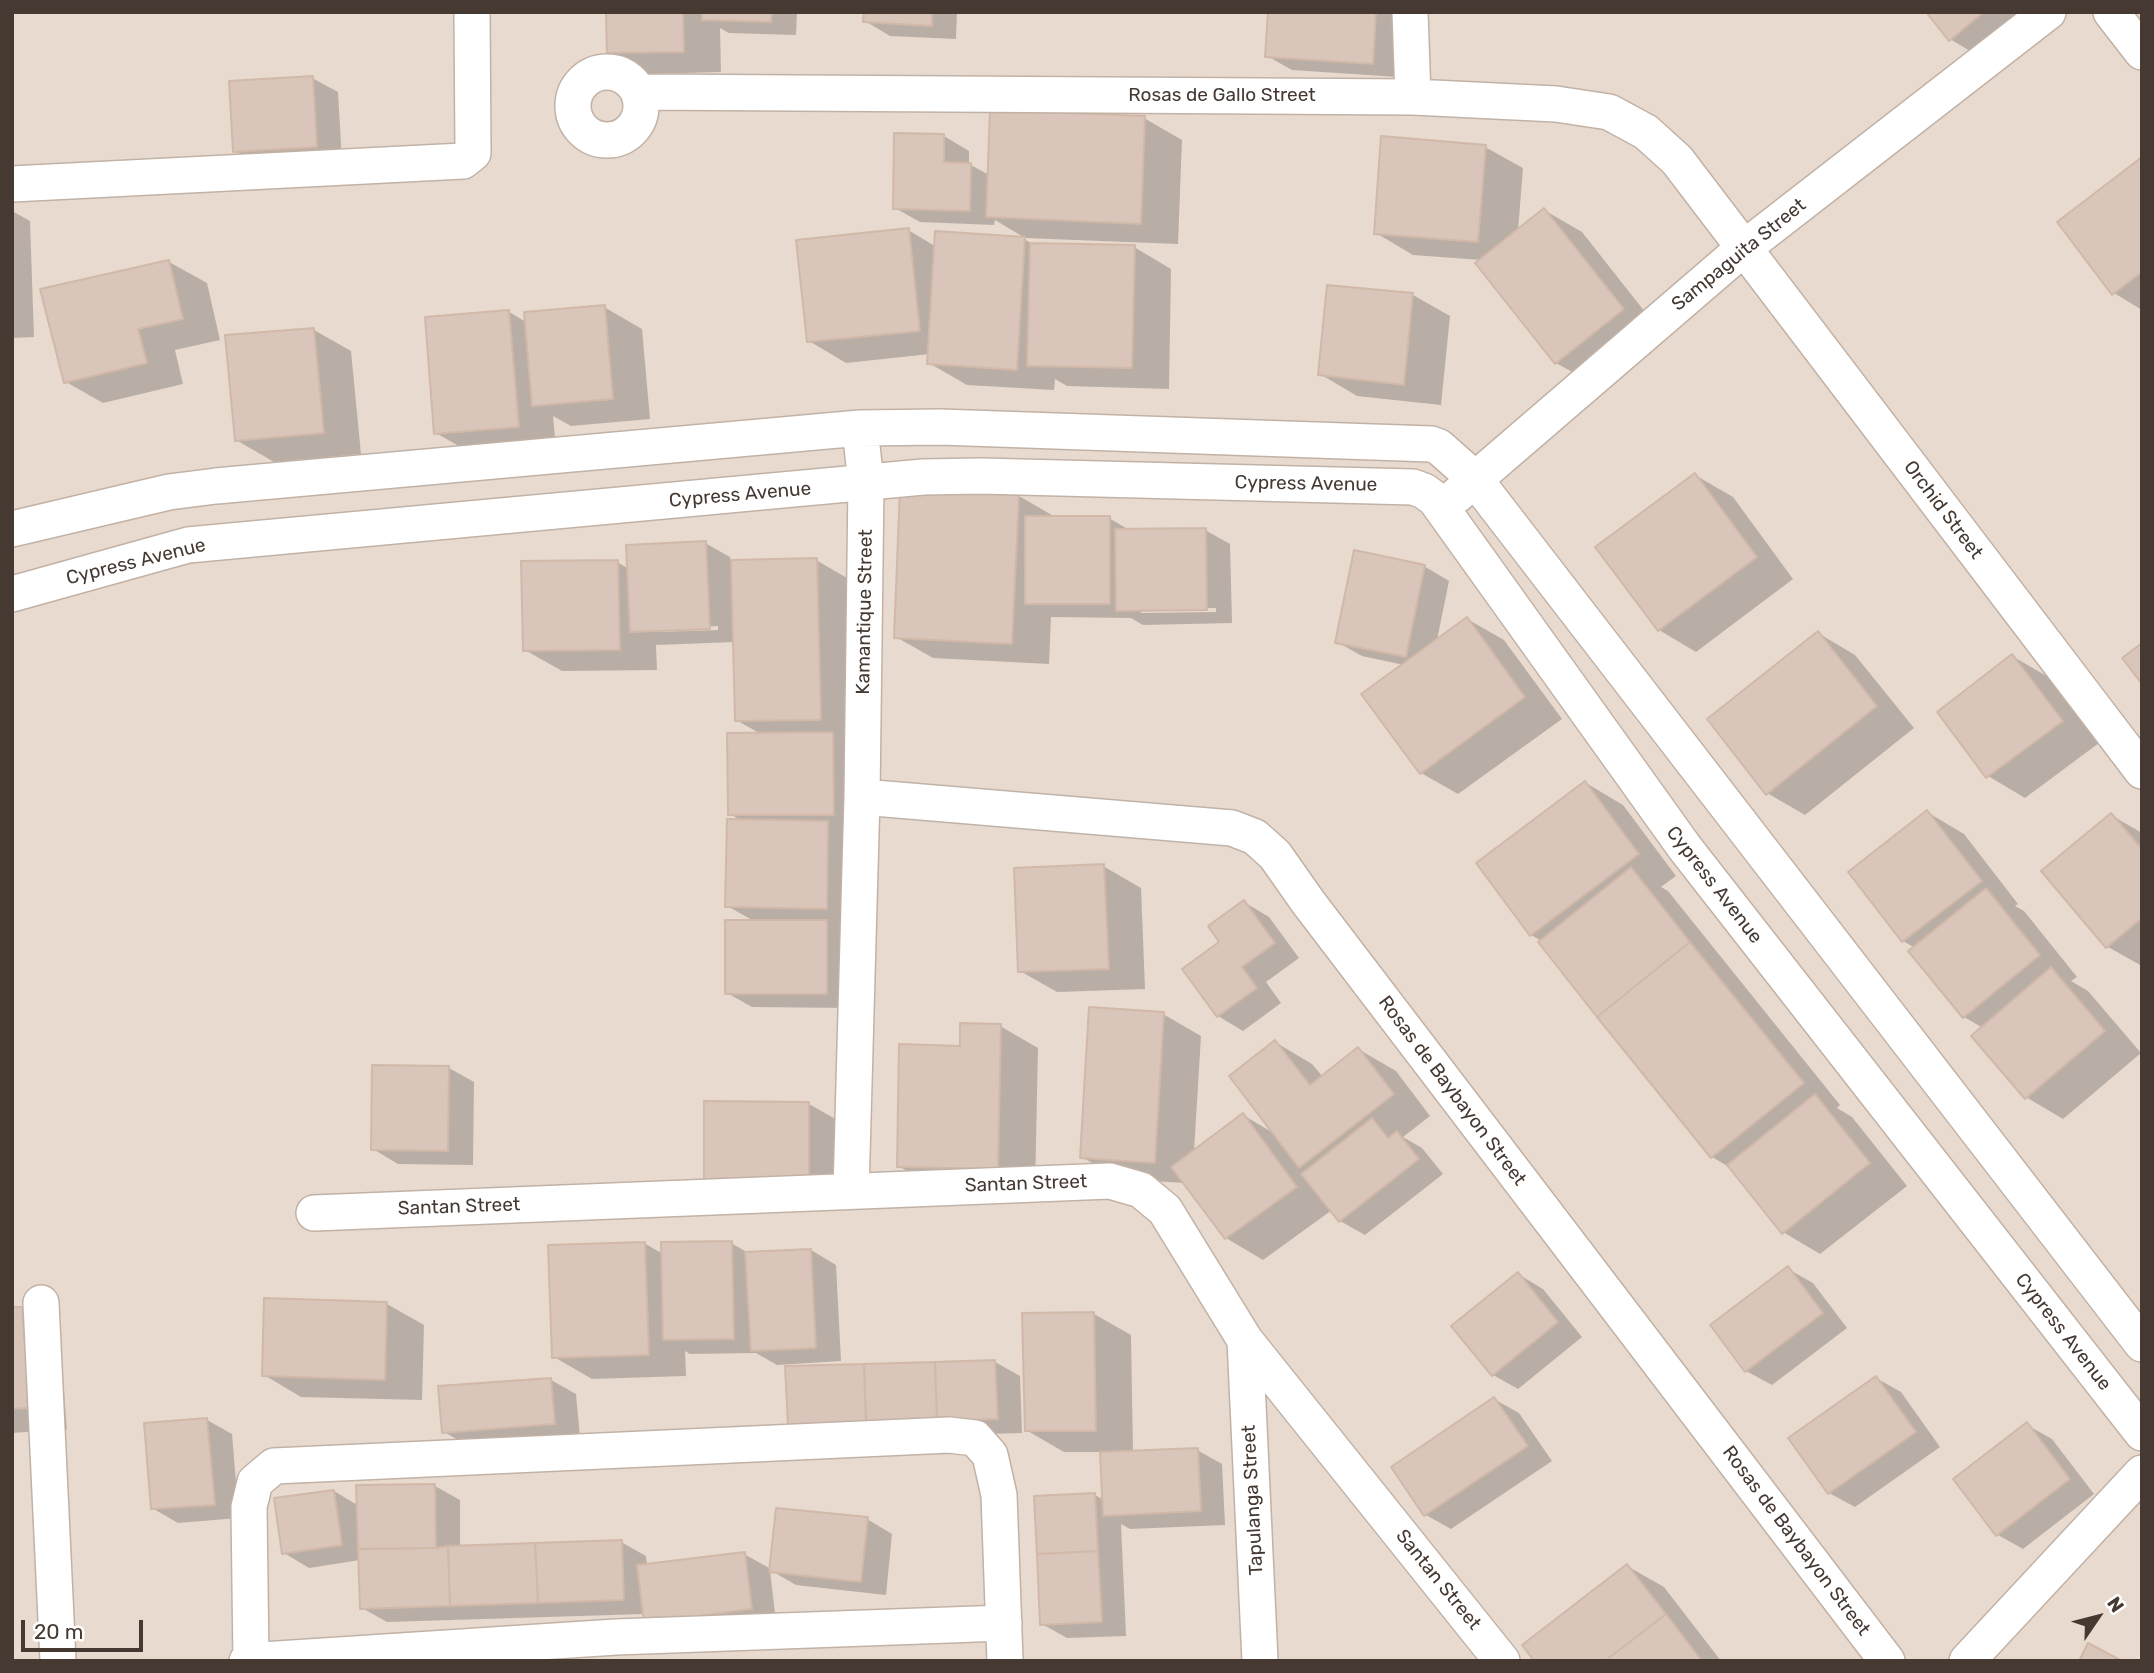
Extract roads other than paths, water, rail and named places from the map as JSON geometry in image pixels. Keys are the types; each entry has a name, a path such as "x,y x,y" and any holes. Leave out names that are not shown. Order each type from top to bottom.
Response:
{"street":[{"path":"12,184 463,161 473,153 472,12"},
{"path":"1410,12 1413,97"},
{"name":"Sampaguita Street","path":"1441,510 1474,478 1744,248 2048,12"},
{"path":"2111,12 2142,52"},
{"name":"Rosas de Gallo Street","path":"640,92 1413,97 1556,104 1609,113 1646,131 1677,160 1744,248"},
{"name":"Orchid Street","path":"1744,248 2142,771"},
{"path":"12,529 169,492 216,485 860,428 954,427 1431,444 1447,452 1474,478 2142,1344"},
{"name":"Kamantique Street","path":"851,1191 862,797 866,483 860,428"},
{"name":"Cypress Avenue","path":"12,594 188,545 923,477 981,476 1413,487 1424,491 1435,499 1685,848 2142,1433"},
{"name":"Rosas de Baybayon Street","path":"862,797 1231,828 1255,837 1275,855 1308,902 1887,1661"},
{"name":"Santan Street","path":"314,1213 1110,1181 1141,1190 1165,1210 1245,1340 1502,1661"},
{"path":"41,1303 58,1661"},
{"name":"Tapulanga Street","path":"1245,1340 1260,1661"},
{"path":"1004,1623 617,1649 250,1661 249,1507 255,1482 274,1466 935,1436 975,1438 990,1455 999,1495 1004,1623 1005,1661"},
{"path":"1967,1661 2142,1473"}]}
